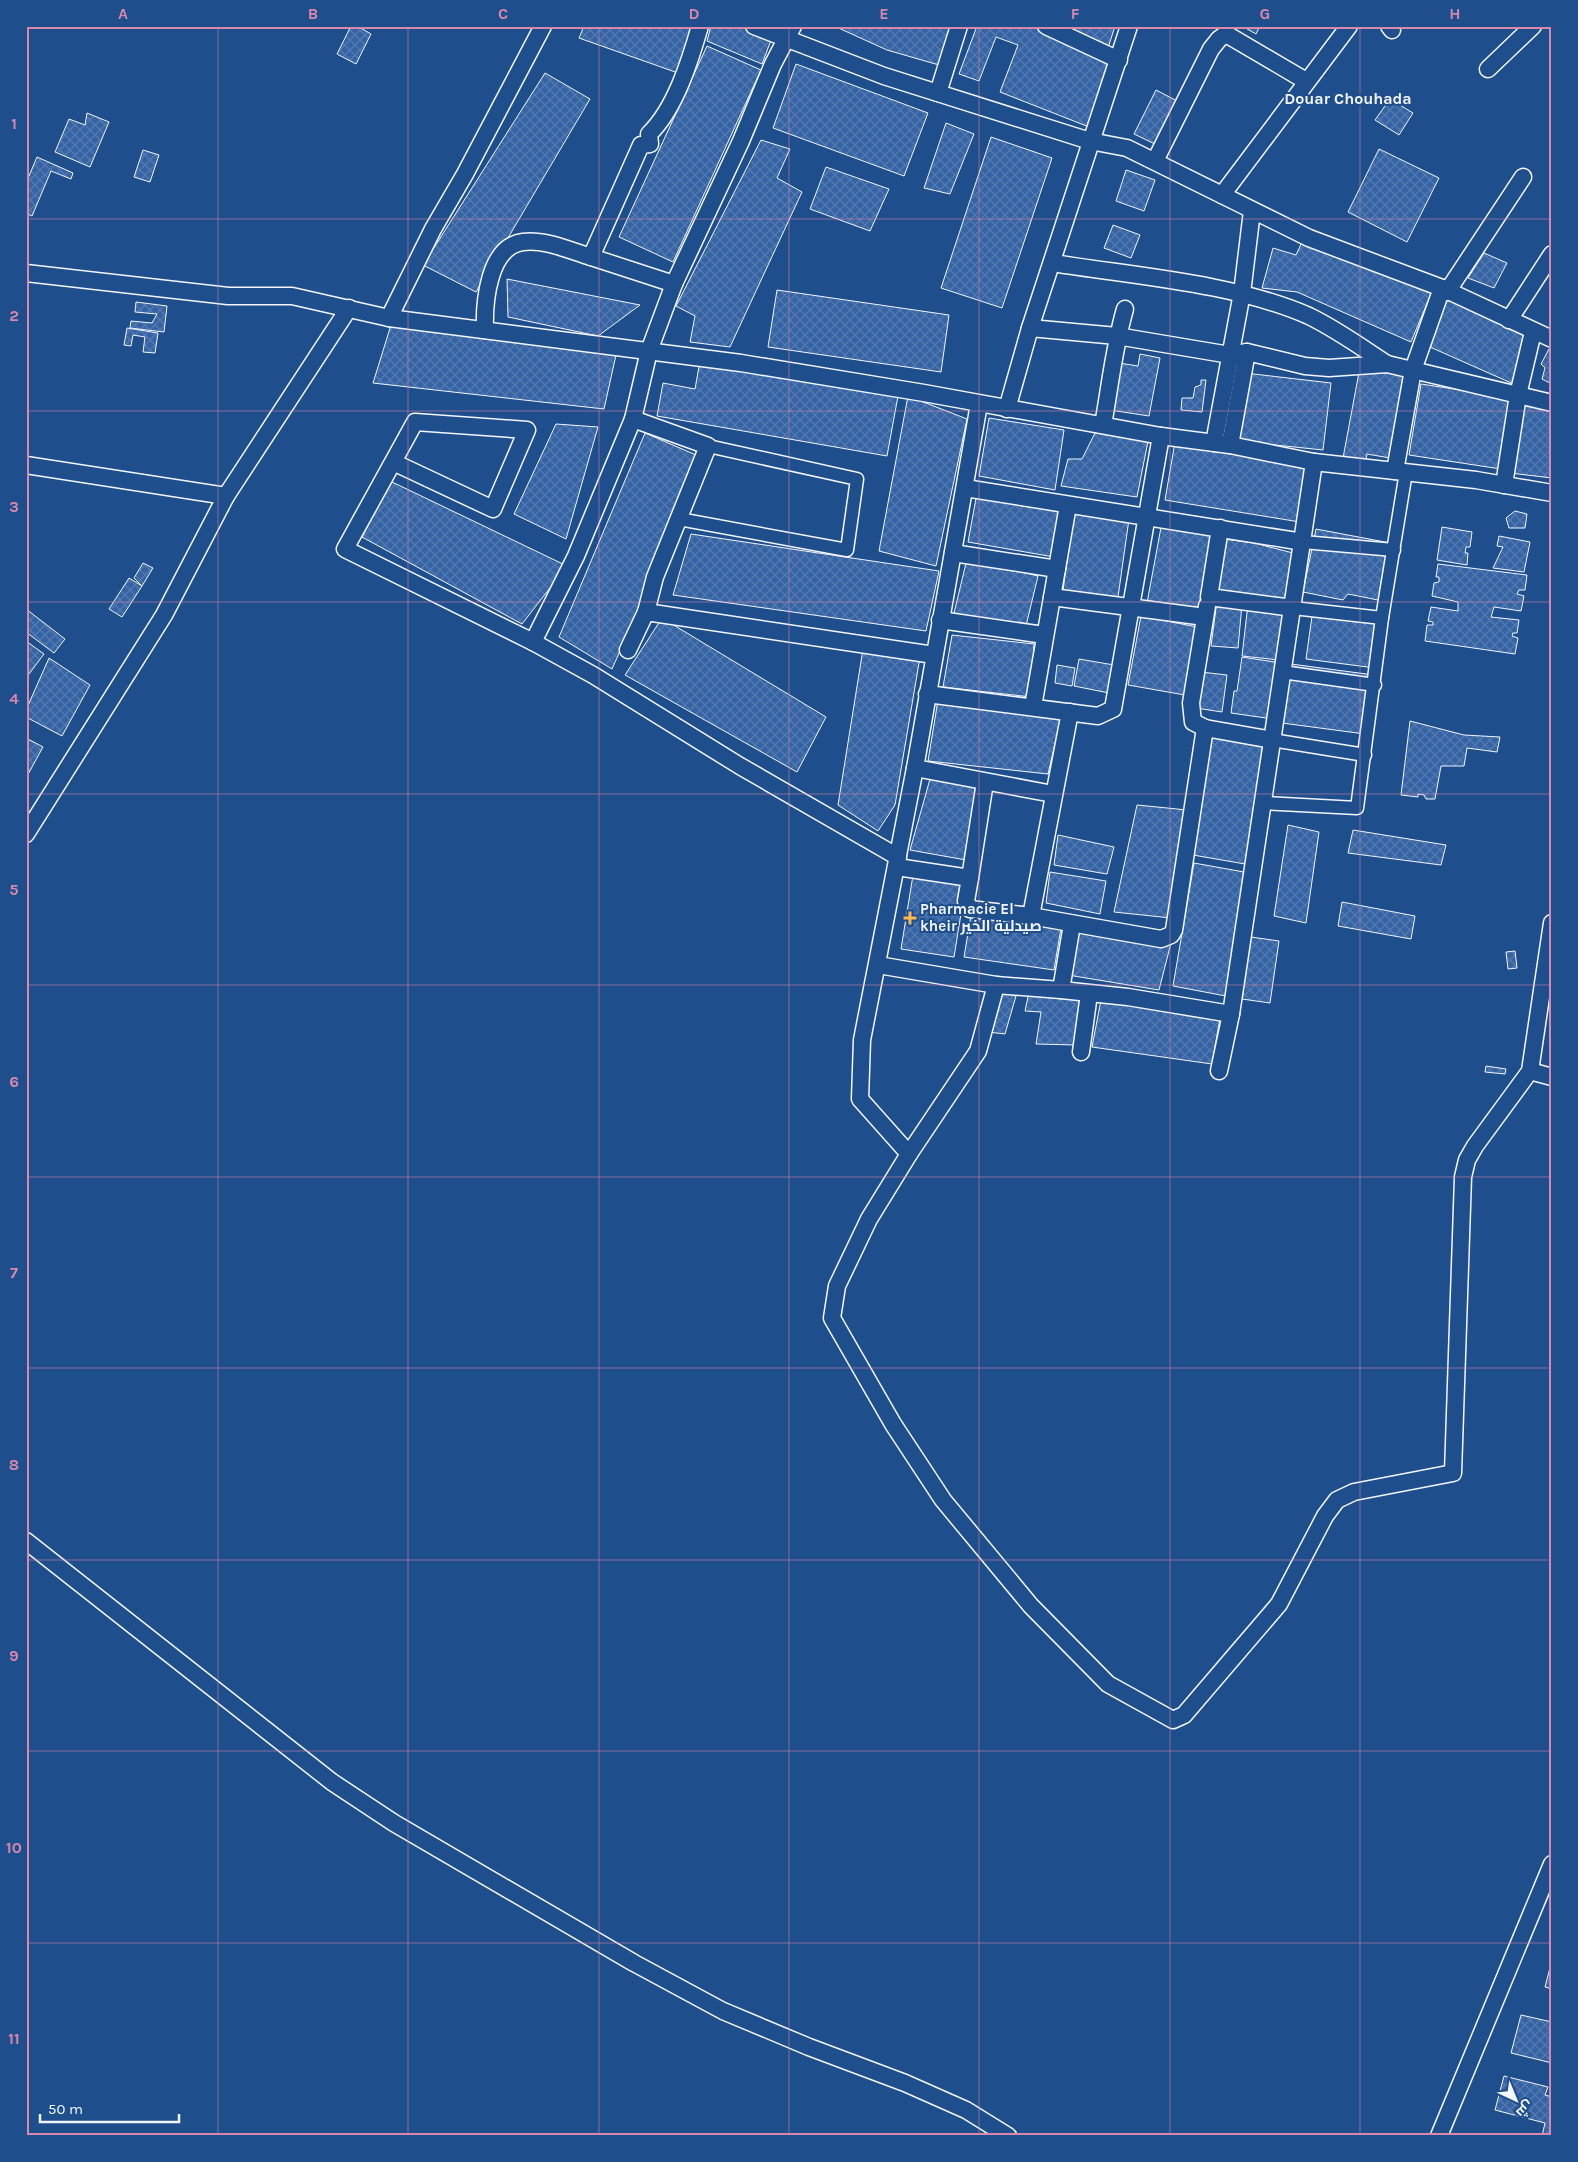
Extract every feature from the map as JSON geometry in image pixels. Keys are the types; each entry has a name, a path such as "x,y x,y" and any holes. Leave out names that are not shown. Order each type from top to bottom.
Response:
{"street":[{"path":"388,318 433,229 465,174 544,26"},
{"path":"591,257 641,145 650,144 649,134 666,115 693,50 700,26"},
{"path":"754,26 789,32 839,60 938,93 1090,141 1127,148 1308,238 1444,290 1552,339"},
{"path":"938,93 959,26"},
{"path":"1046,26 1119,60"},
{"path":"1007,409 1030,328 1053,263 1090,141 1129,26"},
{"path":"1222,195 1349,26"},
{"path":"1488,69 1533,26"},
{"path":"533,642 576,556 632,419 649,351 674,284 742,141 789,32"},
{"path":"1155,161 1212,49 1218,39 1226,34 1306,81"},
{"path":"1263,802 1357,808 1365,755 1365,734 1394,550 1400,471 1413,370 1444,290 1523,177"},
{"path":"1222,444 1230,355 1242,293 1252,211"},
{"path":"484,330 484,308 492,273 499,260 510,247 522,242 539,242 674,284"},
{"path":"1509,320 1552,254"},
{"path":"1053,263 1242,293 1308,316 1330,327 1386,364"},
{"path":"26,273 228,296 292,296 388,318 750,364 1161,436 1222,444 1314,462 1400,471 1552,493"},
{"path":"26,834 164,615 226,496 349,308"},
{"path":"1103,425 1115,363 1117,336 1125,309"},
{"path":"1030,328 1117,336 1230,355 1247,352 1318,368 1386,364 1552,403"},
{"path":"1504,485 1518,395 1533,332"},
{"path":"1222,444 1247,352"},
{"path":"909,1154 860,1098 862,1040 915,768 979,404"},
{"path":"632,419 708,446 857,479 847,550 679,519"},
{"path":"393,462 494,509 527,430 415,422 345,548 533,642 593,675 897,862 970,878"},
{"path":"927,694 1098,716 1113,709 1161,436"},
{"path":"628,650 646,612 655,578 708,446"},
{"path":"1218,1070 1231,1014 1314,462"},
{"path":"26,465 226,496"},
{"path":"965,488 1303,542 1394,550"},
{"path":"1033,707 1068,505"},
{"path":"1220,528 1191,702 1193,722 1205,728 1365,755"},
{"path":"953,553 1056,569"},
{"path":"1052,597 1205,617"},
{"path":"1209,597 1293,608 1313,608 1382,618"},
{"path":"646,612 934,654"},
{"path":"940,620 1044,635"},
{"path":"1282,672 1374,685"},
{"path":"1031,916 1070,712"},
{"path":"985,782 966,901 970,909 1031,916 1162,939 1172,933 1205,728"},
{"path":"915,768 1053,794"},
{"path":"996,985 978,1052 909,1154 869,1219 837,1286 832,1318 893,1424 943,1500 1031,1606 1108,1684 1173,1720 1184,1715 1280,1604 1325,1516 1337,1500 1354,1492 1453,1474 1463,1177 1467,1160 1475,1146 1530,1071 1552,923"},
{"path":"1061,990 1072,924"},
{"path":"878,965 996,985 1128,997 1231,1014"},
{"path":"1081,1052 1089,994"},
{"path":"1530,1071 1552,1076"},
{"path":"26,1541 332,1782 394,1823 634,1962 723,2011 809,2047 905,2083 966,2110 1008,2136"},
{"path":"1439,2136 1552,1864"}],"building":[{"path":"351,26 357,26 371,34 356,64 337,54"},
{"path":"584,26 694,26 678,73 579,38"},
{"path":"711,26 735,26 773,35 762,64 707,41"},
{"path":"834,26 950,26 939,65 887,50"},
{"path":"977,26 1030,26 1115,59 1089,127 1000,92 1018,45 996,37 979,81 959,74"},
{"path":"1055,26 1115,26 1108,48"},
{"path":"1242,26 1260,26 1256,34"},
{"path":"707,46 761,70 673,262 619,237"},
{"path":"796,64 928,113 904,176 773,128"},
{"path":"545,73 590,99 476,292 423,265"},
{"path":"1156,90 1179,102 1157,145 1134,134"},
{"path":"1390,99 1413,113 1399,135 1375,120"},
{"path":"87,113 109,122 90,167 55,152 69,119 85,125"},
{"path":"946,123 974,134 950,194 924,188"},
{"path":"991,137 1052,158 1002,308 941,288"},
{"path":"761,140 790,149 777,178 802,192 730,347 690,342 695,316 676,306"},
{"path":"1379,149 1439,178 1407,242 1348,212"},
{"path":"143,150 159,155 150,182 134,177"},
{"path":"37,157 73,173 71,179 51,171 32,216 26,213 26,183"},
{"path":"826,167 889,189 870,231 810,209"},
{"path":"1126,170 1155,180 1144,211 1116,201"},
{"path":"1113,225 1140,235 1131,258 1104,248"},
{"path":"1308,229 1433,289 1411,342 1297,292 1262,288 1273,248 1296,255"},
{"path":"1484,253 1507,263 1494,288 1468,278"},
{"path":"507,279 640,305 598,336 508,317"},
{"path":"777,290 949,315 941,372 768,347"},
{"path":"1444,296 1528,334 1518,386 1430,347"},
{"path":"136,302 167,306 164,332 130,328 131,321 152,323 157,314 135,312"},
{"path":"391,325 616,355 604,409 373,383"},
{"path":"127,328 158,333 155,353 143,352 145,337 133,335 131,346 124,345"},
{"path":"1549,349 1552,351 1552,384 1542,379 1545,368 1541,364"},
{"path":"1140,354 1160,358 1149,416 1110,410 1119,363 1138,366"},
{"path":"700,361 898,396 887,456 657,416 663,383 695,389"},
{"path":"1360,367 1406,375 1390,458 1367,454 1365,463 1343,458"},
{"path":"1245,373 1331,383 1323,450 1237,441"},
{"path":"1201,380 1206,380 1202,412 1181,410 1182,398 1193,398 1195,387 1201,385"},
{"path":"1421,384 1513,398 1501,469 1409,455"},
{"path":"908,396 967,419 936,566 879,551"},
{"path":"1523,398 1552,405 1552,478 1510,473"},
{"path":"989,418 1064,430 1055,490 979,476"},
{"path":"556,424 598,427 566,539 514,514"},
{"path":"645,433 696,455 648,588 612,669 559,637"},
{"path":"1095,433 1148,441 1137,497 1061,486 1068,459 1082,459"},
{"path":"1175,442 1310,465 1300,522 1165,500"},
{"path":"390,481 567,566 522,624 362,537"},
{"path":"977,493 1063,509 1054,557 968,542"},
{"path":"1515,511 1527,514 1525,528 1509,528 1506,518"},
{"path":"1074,512 1129,519 1118,597 1063,590"},
{"path":"1162,522 1212,531 1198,612 1147,603"},
{"path":"1442,527 1472,532 1470,547 1466,547 1465,553 1468,553 1467,565 1437,560"},
{"path":"1316,529 1401,545 1388,602 1348,594 1343,600 1303,592"},
{"path":"691,534 939,571 926,631 673,595"},
{"path":"1499,536 1530,542 1524,572 1493,568 1503,547 1497,546"},
{"path":"1224,539 1254,543 1293,553 1287,606 1215,592 1219,562 1224,558"},
{"path":"967,559 1038,576 1025,630 954,613"},
{"path":"143,563 153,568 142,586 134,578"},
{"path":"1438,564 1527,575 1525,590 1519,590 1517,594 1524,596 1521,611 1494,607 1491,617 1519,620 1517,633 1513,633 1512,636 1518,638 1515,654 1425,641 1427,625 1433,625 1433,622 1428,621 1431,607 1458,611 1458,602 1432,596 1434,583 1439,582 1439,577 1436,577"},
{"path":"129,578 142,586 122,617 109,609"},
{"path":"1217,601 1242,604 1238,648 1211,646"},
{"path":"1248,604 1284,608 1279,660 1242,656"},
{"path":"26,609 65,639 54,653 26,632"},
{"path":"1313,609 1382,618 1375,668 1306,659"},
{"path":"1141,616 1197,627 1185,695 1128,685"},
{"path":"662,618 826,717 797,772 625,675"},
{"path":"952,635 1034,644 1031,697 943,687"},
{"path":"26,641 44,654 26,678"},
{"path":"863,649 920,657 895,805 878,831 838,805"},
{"path":"1242,657 1281,663 1273,719 1231,713 1234,691 1237,691"},
{"path":"49,658 90,685 62,736 26,717 26,710"},
{"path":"1079,659 1114,665 1109,693 1074,686"},
{"path":"1291,664 1374,675 1365,734 1282,723"},
{"path":"1057,665 1075,668 1072,686 1055,683"},
{"path":"1201,672 1227,675 1222,712 1196,708"},
{"path":"938,700 1062,714 1048,774 928,761"},
{"path":"1410,721 1464,735 1500,737 1497,752 1467,748 1464,766 1441,766 1435,799 1426,799 1424,795 1418,794 1418,797 1401,795"},
{"path":"1209,737 1264,747 1245,864 1193,855"},
{"path":"26,738 43,747 26,778"},
{"path":"930,779 979,787 966,860 910,850"},
{"path":"1137,805 1187,810 1171,918 1114,912"},
{"path":"1288,825 1319,832 1306,923 1274,916"},
{"path":"1353,830 1446,845 1441,865 1348,853"},
{"path":"1058,835 1114,847 1107,874 1054,865"},
{"path":"1194,863 1244,872 1226,996 1173,986"},
{"path":"1050,872 1106,881 1100,914 1046,903"},
{"path":"913,875 966,883 954,957 901,949"},
{"path":"1342,902 1415,916 1411,939 1338,926"},
{"path":"971,915 1061,928 1054,970 964,957"},
{"path":"1078,930 1171,943 1159,990 1068,975"},
{"path":"1251,937 1279,941 1270,1003 1242,999"},
{"path":"1515,951 1517,968 1508,969 1506,952"},
{"path":"998,992 1016,996 1005,1034 988,1032"},
{"path":"1029,992 1083,998 1076,1045 1036,1044 1041,1012 1025,1011"},
{"path":"1101,1000 1220,1018 1212,1064 1092,1047"},
{"path":"1486,1066 1506,1069 1505,1074 1485,1072"},
{"path":"1552,1960 1552,1989 1545,1987"},
{"path":"1521,2015 1552,2022 1552,2063 1511,2053"},
{"path":"1504,2076 1548,2087 1545,2095 1552,2097 1552,2136 1542,2136 1545,2123 1495,2110"}],"place":[{"name":"Pharmacie El kheir صيدلية الخير","path":"910,918"}],"district":[{"name":"Douar Chouhada","path":"1348,98"}]}
